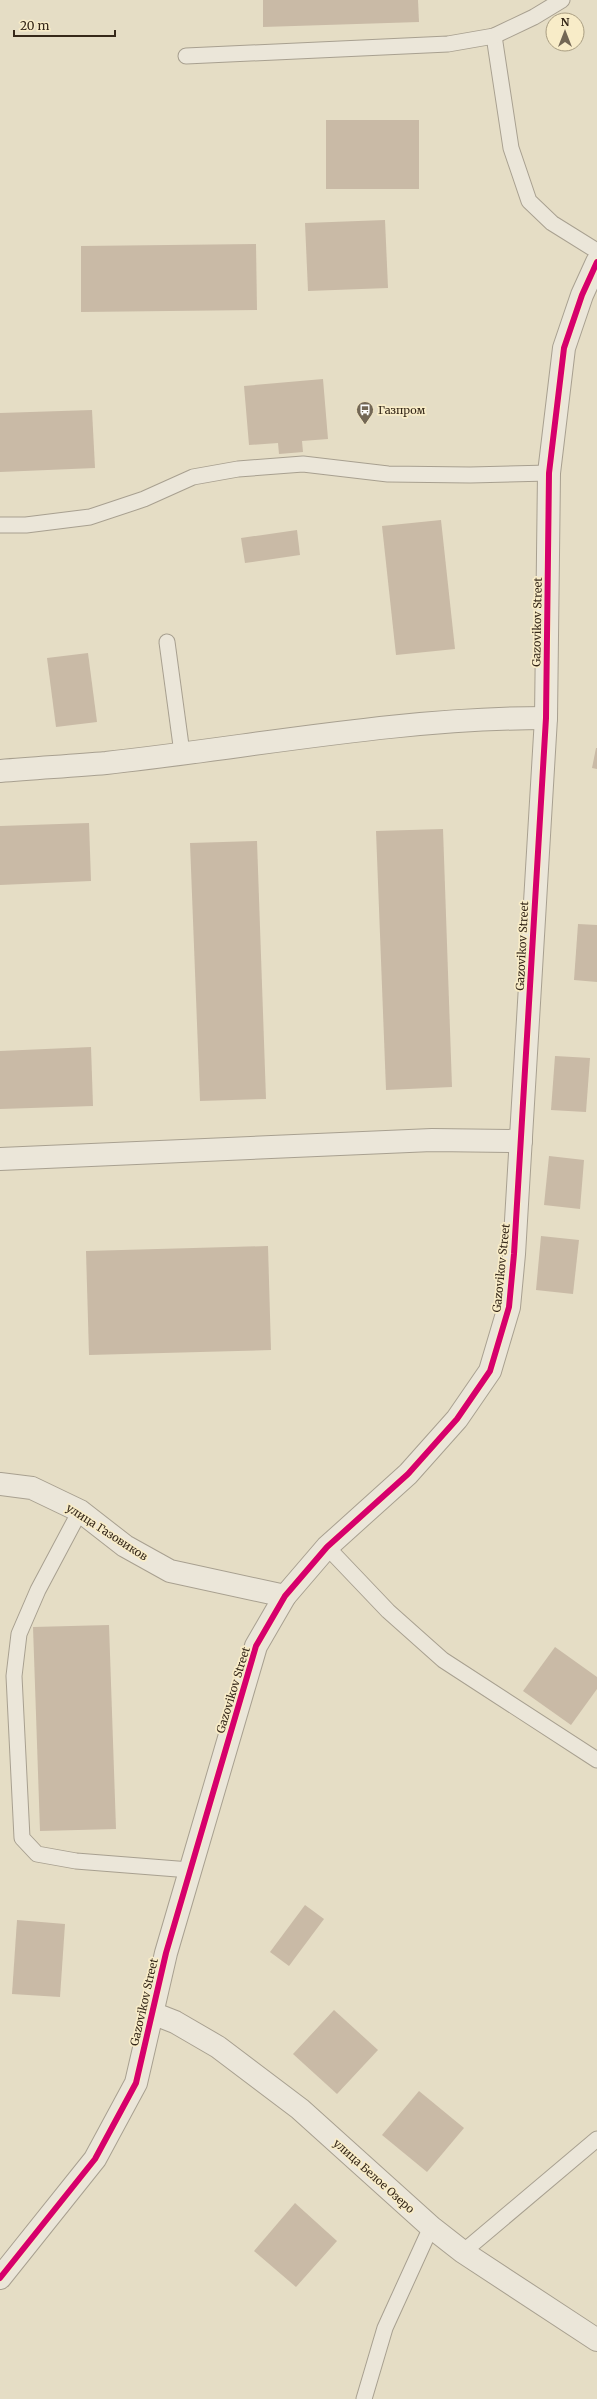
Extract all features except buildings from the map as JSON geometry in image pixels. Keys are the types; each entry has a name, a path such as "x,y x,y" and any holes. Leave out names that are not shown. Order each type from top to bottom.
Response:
{"street":[{"name":"Gazovikov Street","path":"0,2278 95,2159 136,2083 166,1953 256,1646 284,1596 327,1547 408,1474 457,1419 490,1372 508,1307 521,1141 546,718 549,473 564,348 582,295 597,262"},
{"path":"0,771 105,763 338,733 500,718 546,718"},
{"path":"0,1159 424,1141 521,1141"},
{"name":"улица Газовиков","path":"0,1484 32,1488 80,1511 125,1546 170,1571 284,1596"},
{"name":"улица Белое Озеро","path":"152,2013 175,2022 218,2047 294,2104 431,2227 463,2252 597,2340"}],"lane":[{"path":"186,56 448,44 494,36 534,17 562,0"},
{"path":"494,36 511,148 529,201 552,223 597,251"},
{"path":"0,525 26,525 90,517 144,500 193,478 238,469 303,464 388,474 470,475 549,473"},
{"path":"168,642 182,752"},
{"path":"80,1511 38,1590 19,1634 14,1676 22,1838 37,1854 76,1861 190,1870"},
{"path":"327,1547 388,1611 443,1660 597,1760"},
{"path":"463,2252 597,2139"},
{"path":"364,2399 385,2328 431,2227"}],"cycle path":[{"path":"0,2278 95,2159 136,2083 166,1953 256,1646 285,1596 327,1547 408,1474 457,1419 490,1371 509,1307 514,1254 546,718 549,473 564,348 582,295 597,262"}],"place":[{"name":"Газпром","path":"365,425"}]}
